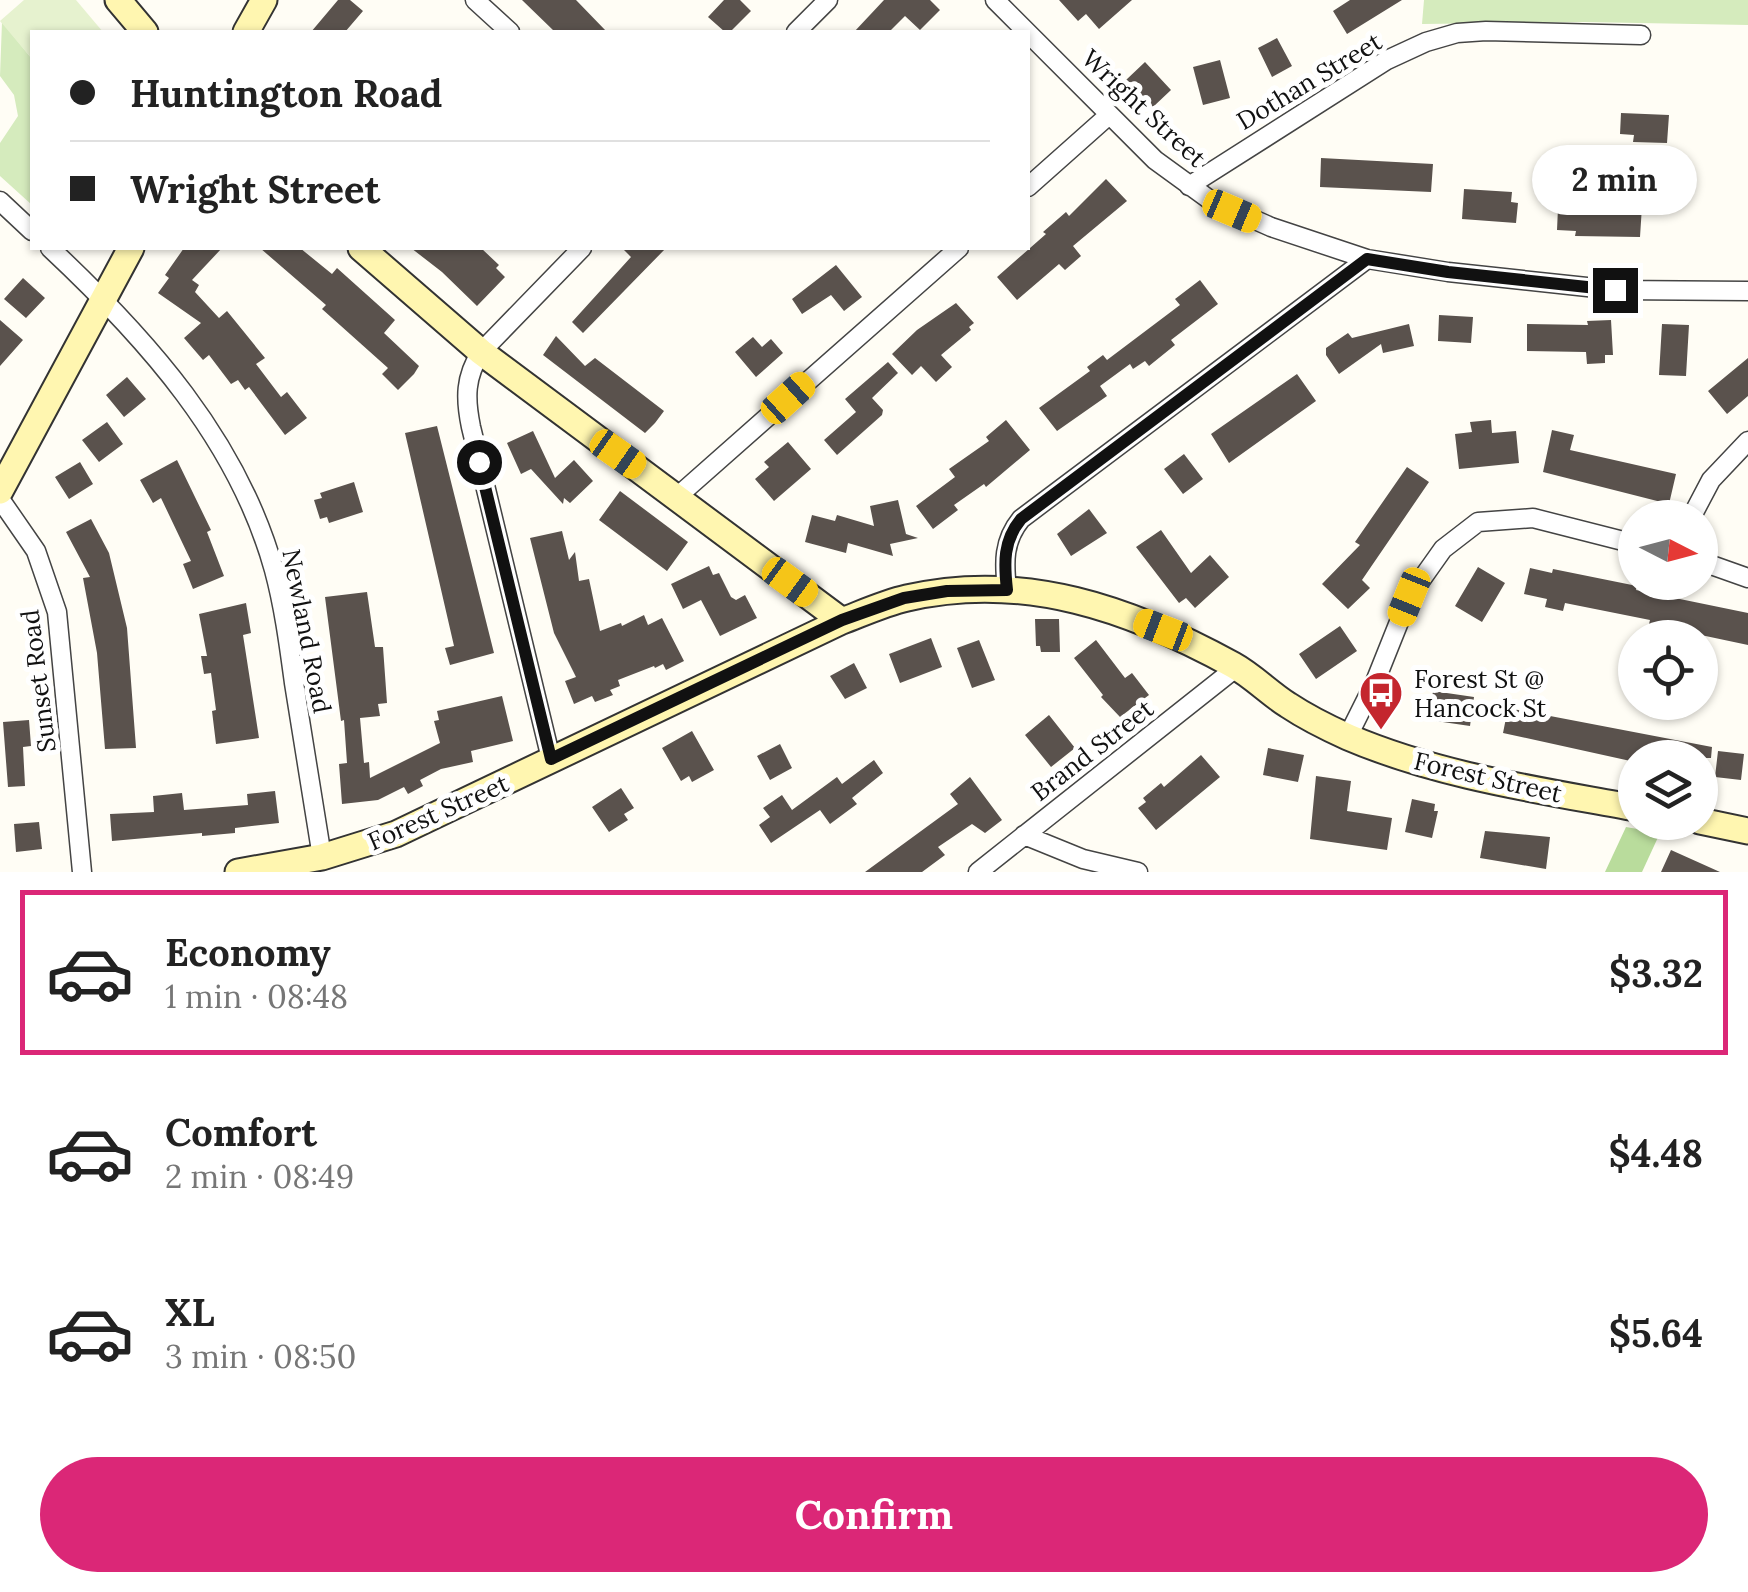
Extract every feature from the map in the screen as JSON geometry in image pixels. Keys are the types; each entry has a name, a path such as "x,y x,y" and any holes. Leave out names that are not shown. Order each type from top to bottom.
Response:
{"main road":[{"path":"118,0 143,30"},
{"path":"247,30 264,0"},
{"path":"0,491 130,250"},
{"path":"363,250 480,352 842,620"},
{"name":"Forest Street","path":"238,872 322,857 396,834 842,620 904,598 947,591 1047,592 1086,601 1163,630 1236,667 1288,706 1348,736 1418,762 1618,805"},
{"path":"1718,825 1748,831"}],"street":[{"path":"474,0 508,30"},
{"path":"798,30 828,0"},
{"name":"Wright Street","path":"996,0 1025,30"},
{"name":"Dothan Street","path":"1189,186 1355,80 1426,42 1457,33 1486,31 1642,35"},
{"name":"Wright Street","path":"1030,35 1155,160 1232,211 1367,259 1448,272 1615,290 1748,291"},
{"path":"1030,185 1109,116"},
{"path":"0,201 30,230"},
{"name":"Newland Road","path":"52,250 104,298 185,394 216,436 250,505 274,570 322,857"},
{"path":"551,759 467,409 466,390 470,369 480,352 580,250"},
{"path":"678,496 957,250"},
{"path":"1007,590 1005,549 1021,519 1367,259"},
{"path":"1700,500 1710,480 1748,440"},
{"name":"Sunset Road","path":"0,499 36,551 58,612 82,872"},
{"path":"1348,736 1375,682 1409,597 1443,549 1478,522 1533,518 1618,540"},
{"path":"1718,567 1748,578"},
{"name":"Brand Street","path":"978,872 1236,667"},
{"path":"1024,835 1084,859 1138,872"}],"green space":[{"path":"24,0 76,0 101,30 30,30 30,57 0,21"},
{"path":"1424,0 1748,0 1748,25 1422,24"},
{"path":"2,22 30,57 30,203 0,176 0,143 18,116 14,95 0,76"},
{"path":"1620,840 1657,840 1642,872 1605,872"}],"building":[{"path":"338,0 350,0 363,11 347,30 313,30"},
{"path":"522,0 576,0 605,30 553,30"},
{"path":"724,0 740,0 751,11 732,30 723,30 708,17"},
{"path":"884,0 930,0 940,10 920,30 905,16 891,30 856,30"},
{"path":"1059,0 1132,0 1099,29 1086,14 1078,21"},
{"path":"1350,0 1402,0 1347,34 1333,11"},
{"path":"1277,38 1292,66 1272,77 1258,48"},
{"path":"1220,60 1230,98 1203,105 1193,67"},
{"path":"1145,62 1171,90 1153,107 1126,80"},
{"path":"1621,113 1669,115 1667,143 1633,142 1634,135 1620,134"},
{"path":"1321,158 1433,164 1431,192 1320,187"},
{"path":"1106,179 1127,201 1073,246 1081,256 1065,270 1059,264 1017,300 997,277 1066,212 1069,216"},
{"path":"1464,189 1512,192 1511,202 1518,203 1516,223 1462,219"},
{"path":"1617,205 1642,206 1640,237 1575,236 1576,231 1557,230 1558,208 1617,212"},
{"path":"183,250 220,250 192,280 199,285 195,292 219,318 227,311 265,358 256,364 281,397 287,392 307,418 285,435 249,387 245,390 238,380 231,384 209,355 203,360 184,338 201,323 158,293 169,278 165,275"},
{"path":"262,250 302,250 332,274 337,268 395,320 384,333 419,366 414,374 398,390 382,374 388,368 322,309 326,305"},
{"path":"414,250 483,250 505,277 477,306"},
{"path":"624,250 664,250 583,333 572,322 631,257"},
{"path":"836,265 862,297 844,311 831,295 802,314 792,299"},
{"path":"23,278 45,298 26,318 4,299"},
{"path":"1200,280 1218,304 1171,340 1175,345 1149,366 1145,361 1133,369 1130,364 1100,386 1107,396 1057,431 1039,408 1090,371 1087,367 1103,355 1107,360 1180,305 1175,299"},
{"path":"956,303 974,323 941,355 952,367 936,382 921,366 912,375 892,354 917,330"},
{"path":"1439,315 1473,317 1471,343 1438,341"},
{"path":"0,320 23,340 0,366"},
{"path":"1611,320 1613,355 1605,355 1605,363 1587,364 1586,352 1527,351 1527,324 1588,325 1587,321"},
{"path":"1409,324 1414,346 1383,353 1381,344 1339,374 1326,355 1326,348 1348,333 1352,338"},
{"path":"1662,324 1689,325 1686,376 1659,375"},
{"path":"556,336 585,366 595,358 664,411 655,423 645,433 543,355"},
{"path":"753,337 762,347 771,339 783,353 756,377 735,352"},
{"path":"1748,358 1748,396 1727,414 1708,391"},
{"path":"888,362 898,373 872,398 883,410 882,415 837,455 824,440 856,412 845,399"},
{"path":"1297,374 1316,401 1229,463 1211,434"},
{"path":"127,377 146,399 124,417 106,395"},
{"path":"1006,420 1030,450 986,487 984,484 954,505 958,510 933,529 916,506 955,477 949,469 989,441 986,437"},
{"path":"1491,420 1492,433 1516,431 1519,463 1459,469 1455,434 1472,432 1470,422"},
{"path":"107,422 123,444 99,462 82,440"},
{"path":"437,426 494,653 450,665 445,648 454,646 405,433"},
{"path":"1552,430 1574,435 1570,450 1676,474 1670,500 1653,500 1543,472"},
{"path":"533,431 555,478 574,460 593,481 570,503 564,498 563,504 531,469 521,474 507,443"},
{"path":"788,442 811,469 774,501 755,479 769,467 764,462"},
{"path":"1184,454 1203,479 1183,494 1164,469"},
{"path":"177,460 211,530 207,532 224,576 193,589 183,564 191,561 161,498 153,503 140,480"},
{"path":"80,462 93,484 69,499 55,477"},
{"path":"1407,467 1429,482 1362,580 1370,588 1348,609 1322,584 1360,545 1355,542"},
{"path":"354,482 363,512 329,523 327,517 320,519 314,500 322,498 320,493"},
{"path":"620,491 688,542 667,571 599,520"},
{"path":"898,500 906,534 918,538 890,544 893,556 848,543 846,553 805,542 812,515 835,521 837,515 874,526 870,506"},
{"path":"1089,509 1107,533 1071,556 1057,534"},
{"path":"91,519 109,553 127,628 136,748 105,749 97,653 83,578 90,577 66,532"},
{"path":"1161,530 1191,573 1210,555 1229,577 1195,608 1186,598 1179,603 1136,547"},
{"path":"562,531 569,560 575,552 579,581 589,579 600,631 644,615 648,625 662,618 684,661 666,670 663,664 618,680 620,686 610,690 613,695 595,702 592,696 574,704 565,681 576,677 554,633 530,538"},
{"path":"709,566 713,575 719,573 731,597 736,600 745,595 757,618 720,636 701,600 683,609 671,584"},
{"path":"1478,567 1505,583 1482,622 1455,606"},
{"path":"1530,568 1618,582 1618,600 1685,600 1748,613 1748,645 1718,639 1718,620 1650,620 1565,603 1563,611 1545,607 1547,599 1524,594"},
{"path":"367,592 375,647 383,647 387,703 378,704 380,716 360,718 364,763 369,762 370,778 440,743 434,721 439,720 437,711 502,696 513,741 471,751 473,762 441,769 420,780 423,786 408,794 404,787 378,800 342,804 339,764 347,763 344,720 341,721 325,597"},
{"path":"246,603 251,633 243,635 259,738 216,744 212,711 216,710 211,673 204,674 201,656 207,656 199,614"},
{"path":"1035,619 1059,619 1060,652 1041,652 1040,646 1036,646"},
{"path":"1340,626 1357,651 1316,679 1299,654"},
{"path":"931,638 942,667 900,683 889,654"},
{"path":"979,640 995,680 972,688 957,648"},
{"path":"1096,640 1125,678 1132,673 1149,695 1120,717 1074,658"},
{"path":"854,663 867,688 845,699 830,676"},
{"path":"1433,691 1474,697 1470,726 1429,720"},
{"path":"1508,708 1675,740 1618,740 1618,758 1503,733"},
{"path":"1049,715 1075,748 1051,767 1025,735"},
{"path":"29,720 31,746 23,747 25,786 8,787 3,722"},
{"path":"692,731 714,770 692,782 689,776 681,781 662,748"},
{"path":"780,744 792,768 770,780 757,756"},
{"path":"1268,748 1304,755 1298,782 1263,775"},
{"path":"1718,751 1744,754 1741,780 1718,777"},
{"path":"1201,755 1220,777 1156,830 1138,808 1146,802 1143,798 1161,783 1164,787"},
{"path":"874,760 883,773 852,798 857,804 830,824 820,810 771,843 759,825 770,817 763,808 782,795 792,810 837,777 842,784"},
{"path":"1316,776 1351,781 1347,811 1392,818 1387,850 1310,839"},
{"path":"970,777 1002,820 985,833 972,824 938,847 945,855 922,872 865,872 958,804 950,794"},
{"path":"621,788 634,808 624,814 628,820 609,832 592,807"},
{"path":"275,791 279,823 235,828 235,833 112,841 110,814 154,812 153,796 182,793 184,810 248,805 247,794"},
{"path":"1412,799 1435,804 1434,811 1438,811 1432,838 1405,832"},
{"path":"39,822 42,849 16,852 14,824"},
{"path":"1485,831 1550,837 1546,869 1480,858"},
{"path":"1671,850 1720,872 1661,872"}],"place":[{"name":"Forest St @ Hancock St","path":"1381,731"}],"route":[{"path":"479,462 551,759 842,620 904,598 947,591 1007,590 1005,549 1021,519 1367,259 1615,290"}]}
